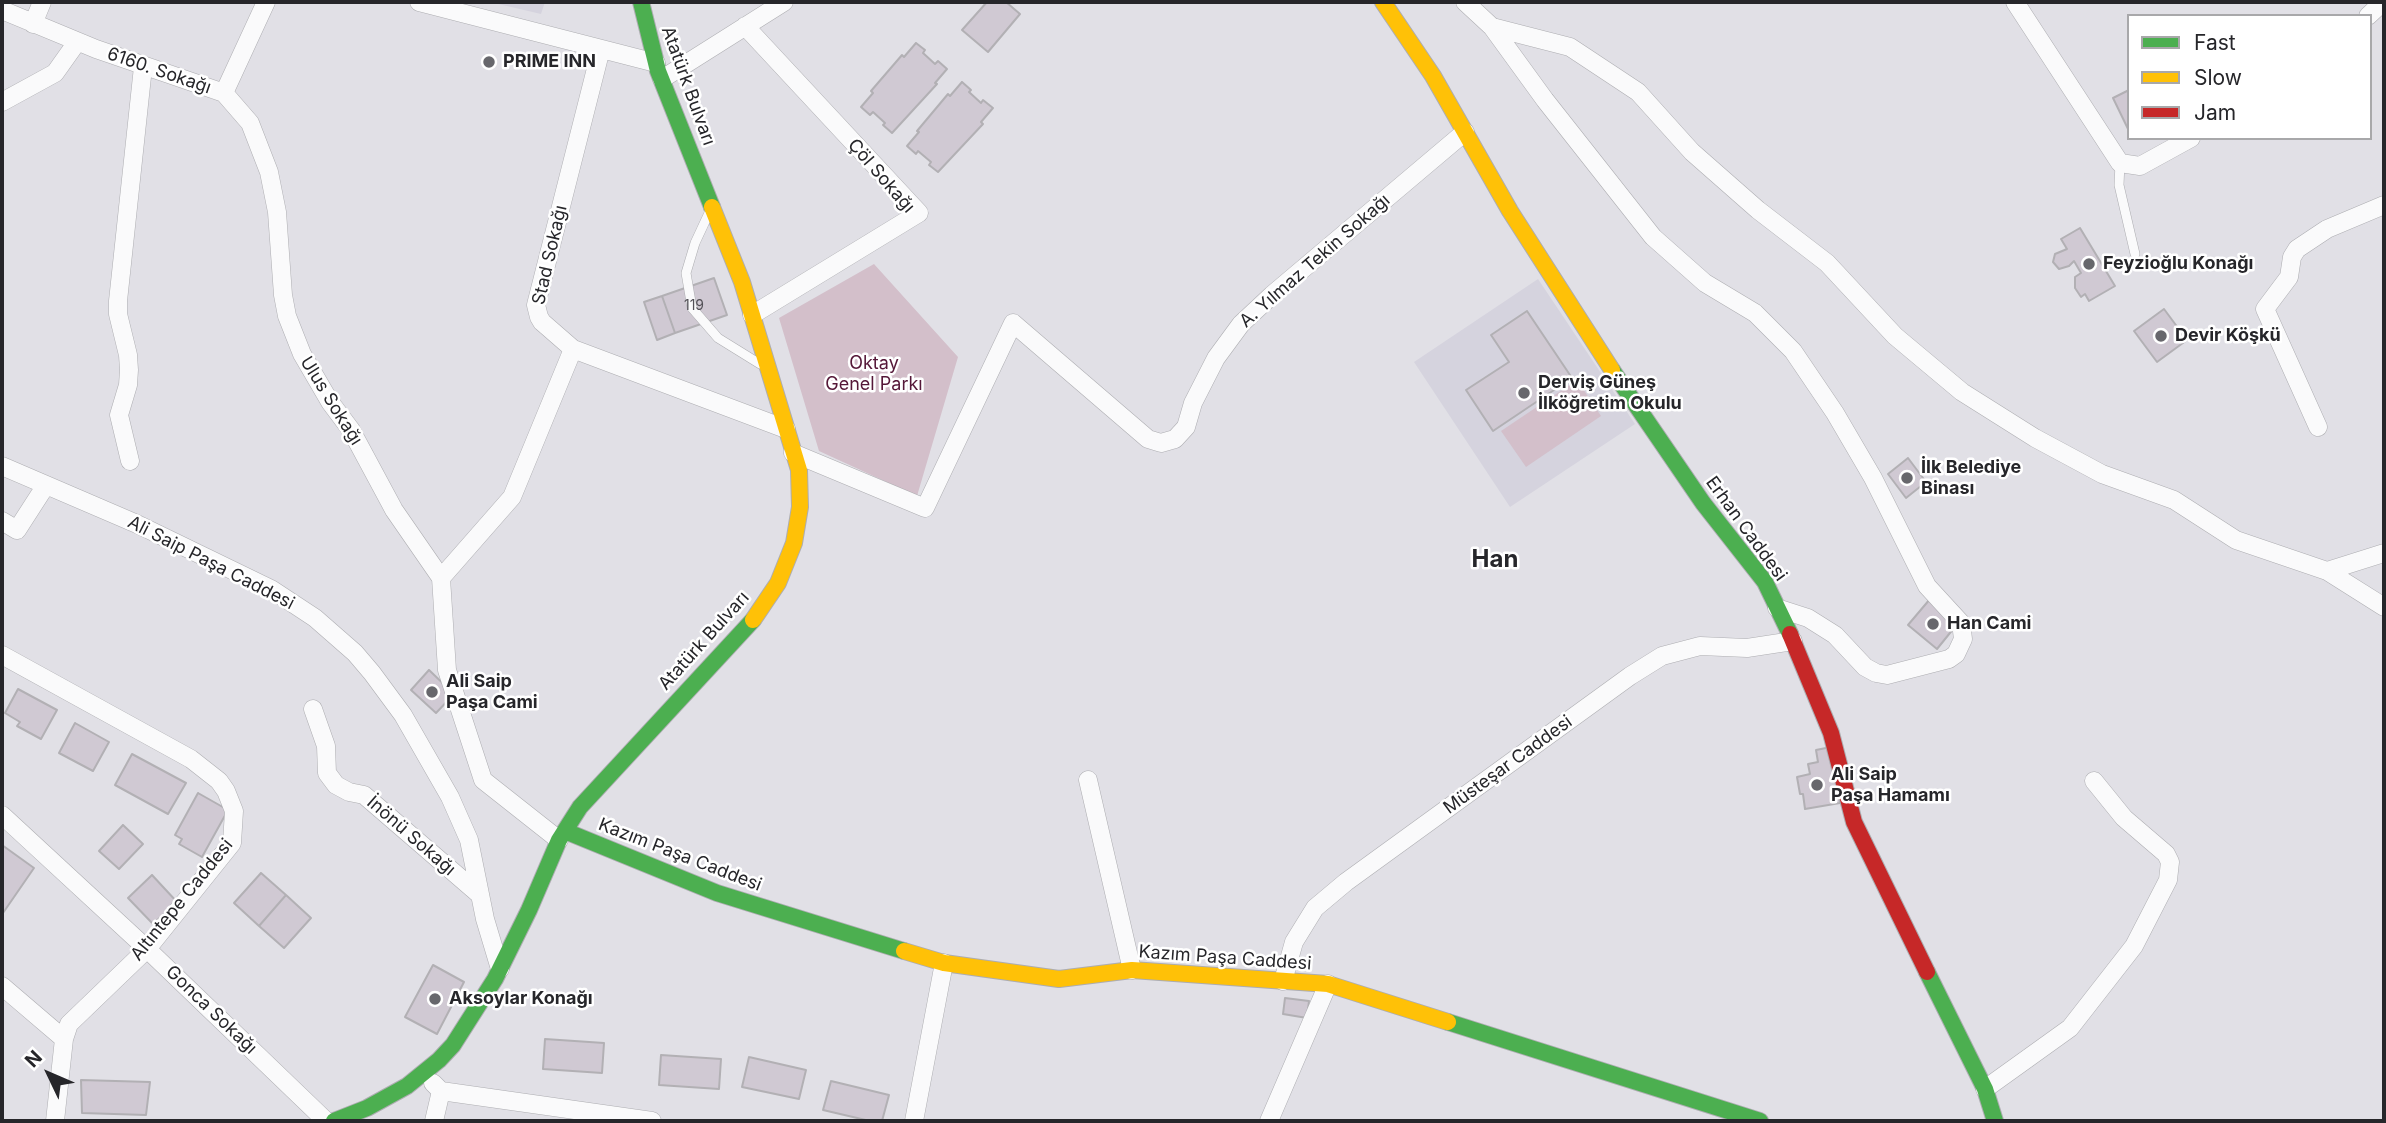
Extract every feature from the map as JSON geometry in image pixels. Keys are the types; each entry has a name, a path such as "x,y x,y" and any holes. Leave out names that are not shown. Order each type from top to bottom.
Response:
{"street":[{"path":"33,24 42,2"},
{"name":"6160. Sokağı","path":"2,9 77,42 224,93 266,2"},
{"path":"419,2 600,49 659,71 746,26 784,2"},
{"name":"Atatürk Bulvarı","path":"334,1121 389,1097 424,1074 446,1052 464,1029 500,969 562,835 592,791 733,644 778,583 794,542 800,507 799,470 752,315 713,206 659,71 641,2"},
{"name":"Erhan Caddesi","path":"1383,2 1433,76 1510,211 1612,371 1703,503 1765,582 1793,640 1831,733 1854,822 1985,1089 1995,1121"},
{"path":"1465,2 1492,27 1545,100 1653,237 1705,282 1755,313 1793,352 1835,413 1907,541 1927,586 1961,622 1963,639 1961,647 1950,659 1887,675 1875,673 1866,667 1835,635 1808,618 1777,608"},
{"path":"2015,2 2120,163 2140,166 2187,140"},
{"name":"Çöl Sokağı","path":"746,26 919,213 752,315"},
{"path":"1492,27 1570,47 1638,92 1692,152 1758,210 1827,263 1895,337 1962,391 2035,438 2102,474 2174,500 2236,540 2328,571 2384,607"},
{"path":"2,102 55,73 77,42"},
{"name":"Stad Sokağı","path":"600,49 536,305 542,323 573,349 786,429"},
{"path":"130,461 119,415 127,393 129,370 118,301 144,67"},
{"name":"Ulus Sokağı","path":"224,93 250,123 270,172 277,212 283,295 287,316 302,355 330,402 351,430 394,510 441,578"},
{"name":"A. Yılmaz Tekin Sokağı","path":"793,453 925,508 1013,323 1148,439 1161,443 1175,439 1186,427 1193,403 1216,358 1241,324 1465,132"},
{"path":"2318,427 2265,309 2290,276 2292,257 2297,249 2327,229 2384,205"},
{"path":"562,835 483,780 447,670 441,578 512,497 573,349"},
{"name":"Ali Saip Paşa Caddesi","path":"2,466 137,524 271,589 336,635 380,683 428,755 469,840 485,919 500,969"},
{"path":"2,521 17,530 46,485"},
{"path":"2328,571 2384,553"},
{"name":"Müsteşar Caddesi","path":"1283,981 1294,942 1315,908 1346,882 1630,676 1662,656 1700,646 1747,648 1793,640"},
{"name":"Altıntepe Caddesi","path":"2,655 191,759 219,781 234,811 235,832 232,843 147,948 69,1024 64,1039 55,1121"},
{"name":"İnönü Sokağı","path":"313,709 326,746 327,773 336,785 349,792 364,795 480,895"},
{"path":"1087,780 1132,970"},
{"path":"1985,1089 2070,1028 2134,946 2168,880 2170,862 2166,854 2124,818 2094,782"},
{"name":"Gonca Sokağı","path":"2,815 147,948 326,1121"},
{"name":"Kazım Paşa Caddesi","path":"562,835 717,893 944,963 1059,979 1132,970 1328,984 1760,1121"},
{"path":"914,1121 944,963"},
{"path":"1275,1120 1328,984"},
{"path":"2,986 64,1039"},
{"path":"424,1074 441,1091 652,1121"},
{"path":"434,1121 441,1091"}],"lane":[{"path":"2120,163 2119,185 2135,254"},
{"path":"713,206 695,243 686,273 692,308 718,338 768,369"}],"shaded area":[{"path":"490,2 545,2 541,14"},
{"name":"Derviş Güneş İlköğretim Okulu","path":"1538,279 1635,424 1510,507 1414,362"}],"green space":[{"name":"Oktay Genel Parkı","path":"874,264 958,357 917,496 819,451 779,318"},
{"path":"1577,380 1601,416 1526,467 1501,431"}],"building":[{"path":"987,2 1006,2 1020,14 988,52 962,30"},
{"path":"916,43 935,64 938,61 947,69 935,83 937,84 892,133 873,112 870,115 861,107 873,93 871,91"},
{"path":"962,82 981,103 983,100 993,108 981,122 983,124 938,172 918,151 916,154 907,146 948,94 950,96"},
{"path":"2127,91 2127,127 2113,98"},
{"name":"Feyzioğlu Konağı","path":"2080,228 2115,286 2089,301 2085,294 2081,297 2075,288 2075,277 2081,273 2074,261 2059,269 2053,262 2055,254 2067,249 2061,239"},
{"path":"714,278 727,315 675,333 662,296"},
{"path":"662,296 675,333 657,340 644,302"},
{"name":"Devir Köşkü","path":"2164,309 2187,340 2157,362 2134,331"},
{"path":"1527,311 1572,378 1493,431 1466,390 1509,362 1491,335"},
{"name":"İlk Belediye Binası","path":"1908,458 1926,482 1906,498 1888,474"},
{"name":"Han Cami","path":"1930,599 1958,623 1937,649 1908,625"},
{"name":"Ali Saip Paşa Cami","path":"429,670 454,694 436,713 411,690"},
{"path":"18,689 57,710 41,739 17,726 20,722 5,713"},
{"path":"75,723 109,742 93,771 59,753"},
{"name":"Ali Saip Paşa Hamamı","path":"1831,747 1840,803 1805,809 1797,777 1810,774 1808,764 1818,762 1816,750"},
{"path":"132,754 186,783 168,814 115,785"},
{"path":"198,793 228,810 202,857 179,844 182,839 175,835"},
{"path":"123,825 143,844 119,869 99,851"},
{"path":"2,845 34,868 3,913 2,912"},
{"path":"261,873 286,895 259,926 234,903"},
{"path":"152,875 177,902 153,924 128,898"},
{"path":"286,895 311,918 284,948 259,926"},
{"name":"Aksoylar Konağı","path":"433,965 464,982 437,1034 405,1017"},
{"path":"1285,998 1309,1001 1307,1018 1283,1014"},
{"path":"545,1039 604,1043 602,1073 543,1069"},
{"path":"661,1055 721,1059 719,1089 659,1085"},
{"path":"749,1057 806,1070 799,1099 742,1087"},
{"path":"81,1080 150,1082 146,1115 82,1113"},
{"path":"831,1081 889,1095 882,1121 870,1121 823,1110"}],"traffic: fast":[{"path":"641,2 658,71 712,207"},
{"path":"1612,370 1703,503 1765,582 1790,634"},
{"path":"334,1121 367,1108 407,1086 453,1045 495,979 559,840 580,807 753,620"},
{"path":"565,831 717,893 904,951"},
{"path":"1927,972 1985,1089 1995,1121"},
{"path":"1448,1022 1760,1121"}],"traffic: slow":[{"path":"1383,2 1433,76 1510,211 1612,370"},
{"path":"712,207 742,282 799,470 800,507 794,543 778,583 753,620"},
{"path":"904,951 944,963 1059,979 1132,970 1328,984 1448,1022"}],"traffic: jam":[{"path":"1790,634 1831,733 1854,822 1927,972"}],"place":[{"name":"PRIME INN","path":"489,62"},
{"name":"Feyzioğlu Konağı","path":"2089,264"},
{"name":"Devir Köşkü","path":"2161,336"},
{"name":"Derviş Güneş İlköğretim Okulu","path":"1524,393"},
{"name":"İlk Belediye Binası","path":"1907,478"},
{"name":"Han Cami","path":"1933,624"},
{"name":"Ali Saip Paşa Cami","path":"432,692"},
{"name":"Ali Saip Paşa Hamamı","path":"1817,785"},
{"name":"Aksoylar Konağı","path":"435,999"}],"district":[{"name":"Han","path":"1495,560"}]}
